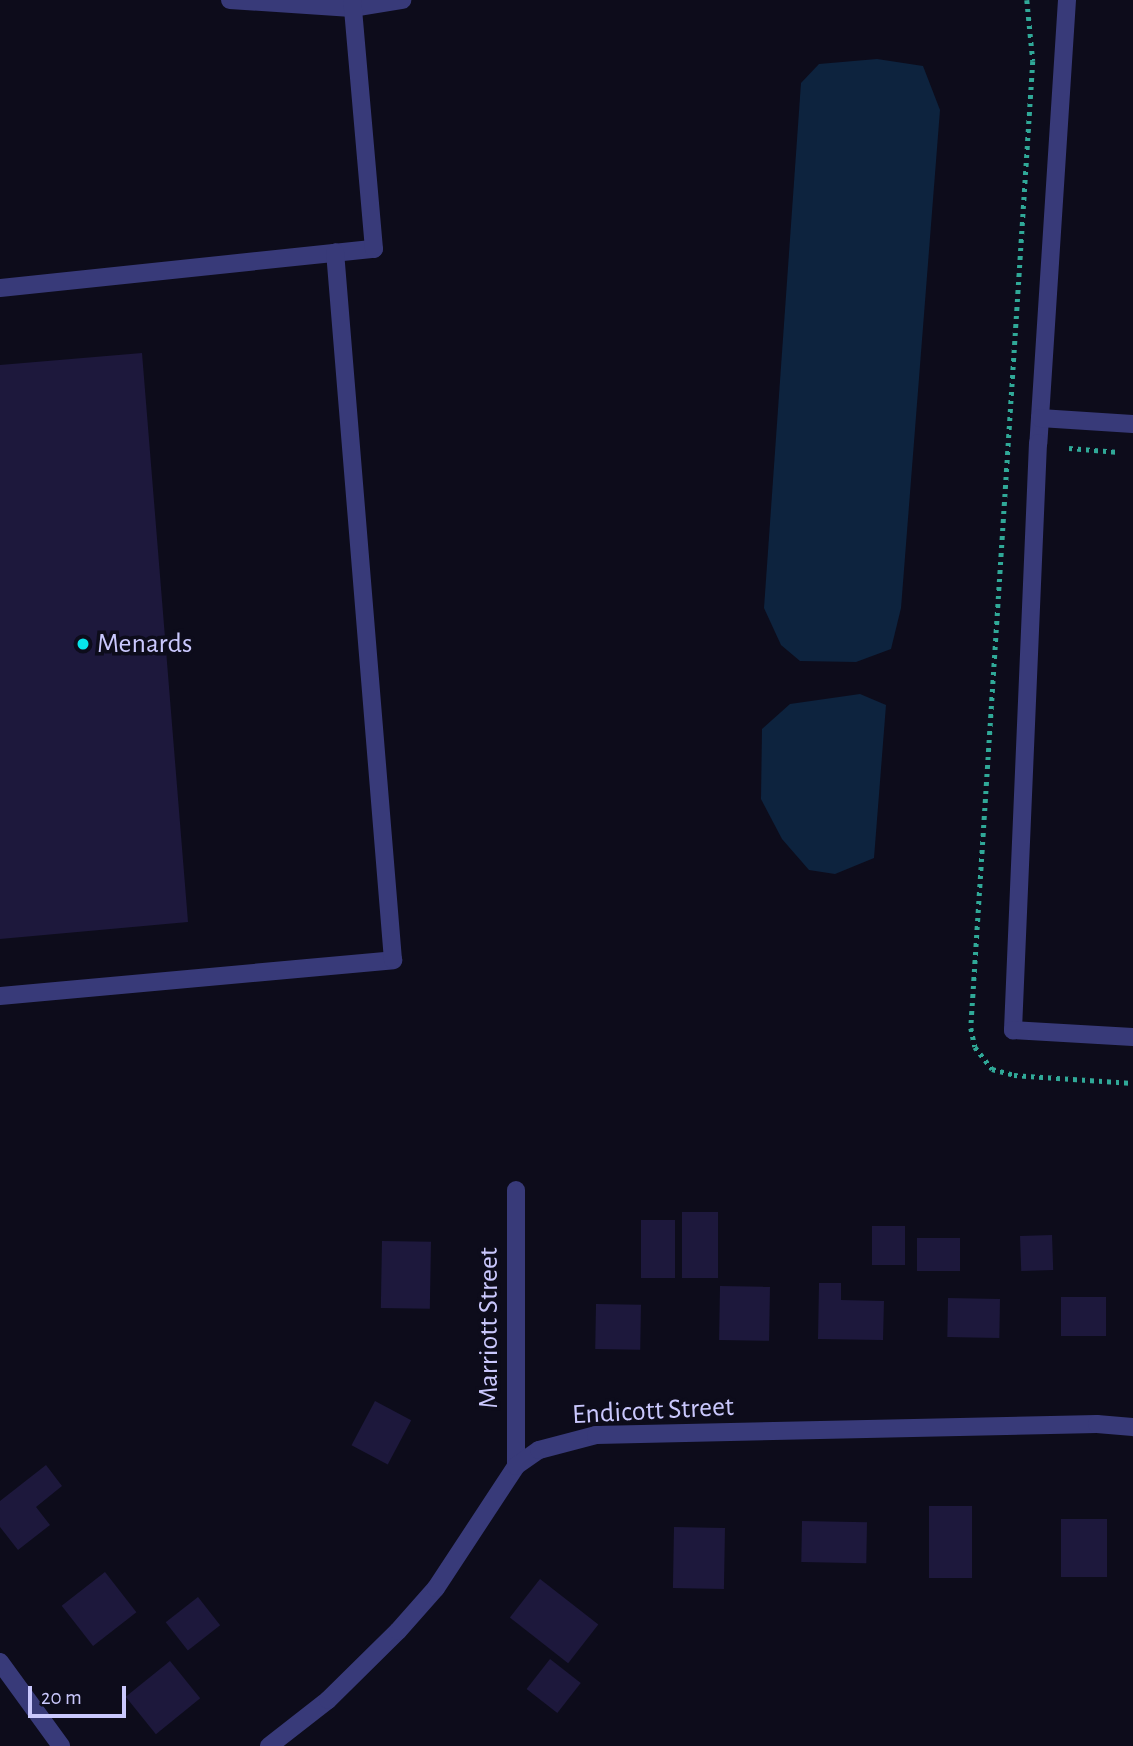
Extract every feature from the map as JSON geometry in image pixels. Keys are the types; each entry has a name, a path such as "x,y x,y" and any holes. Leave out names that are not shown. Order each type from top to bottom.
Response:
{"street":[{"path":"230,0 352,4 402,0"},
{"path":"1067,0 1040,418 1013,1030 1133,1037"},
{"path":"0,288 374,249 352,4"},
{"path":"0,996 393,960 335,253"},
{"path":"1040,418 1133,424"},
{"name":"Marriott Street","path":"516,1189 516,1466"},
{"name":"Endicott Street","path":"269,1746 327,1700 398,1631 436,1588 516,1466 539,1450 596,1434 1097,1424 1133,1427"},
{"path":"0,1662 61,1746"}],"path":[{"path":"1065,448 1119,452"}],"water":[{"path":"877,59 923,66 940,110 901,608 891,649 856,662 800,661 781,645 764,608 801,83 819,64"},
{"path":"860,694 886,705 874,858 835,874 809,870 782,839 761,799 762,729 790,704"}],"building":[{"name":"Menards","path":"142,353 188,922 0,939 0,365"},
{"path":"682,1212 718,1212 718,1278 682,1278"},
{"path":"641,1220 675,1220 675,1278 641,1278"},
{"path":"872,1226 905,1226 905,1265 872,1265"},
{"path":"1052,1235 1053,1270 1021,1271 1020,1236"},
{"path":"917,1238 960,1238 960,1271 917,1271"},
{"path":"382,1241 431,1242 430,1309 381,1308"},
{"path":"819,1283 841,1283 841,1300 884,1301 883,1340 818,1339"},
{"path":"720,1286 770,1287 769,1341 719,1340"},
{"path":"1061,1297 1106,1297 1106,1336 1061,1336"},
{"path":"948,1298 1000,1299 999,1338 947,1337"},
{"path":"596,1304 641,1305 640,1350 595,1349"},
{"path":"375,1401 411,1420 388,1464 352,1445"},
{"path":"46,1465 62,1486 36,1507 50,1525 18,1550 0,1527 0,1501"},
{"path":"929,1506 972,1506 972,1578 929,1578"},
{"path":"1061,1519 1107,1519 1107,1577 1061,1577"},
{"path":"802,1521 867,1522 866,1563 801,1562"},
{"path":"674,1527 725,1528 724,1589 673,1588"},
{"path":"105,1572 136,1612 93,1646 62,1606"},
{"path":"540,1579 598,1625 568,1663 510,1618"},
{"path":"198,1597 220,1625 188,1651 166,1622"},
{"path":"550,1659 581,1683 557,1713 527,1689"},
{"path":"170,1661 200,1698 156,1734 126,1697"}],"place":[{"name":"Menards","path":"83,644"}]}
